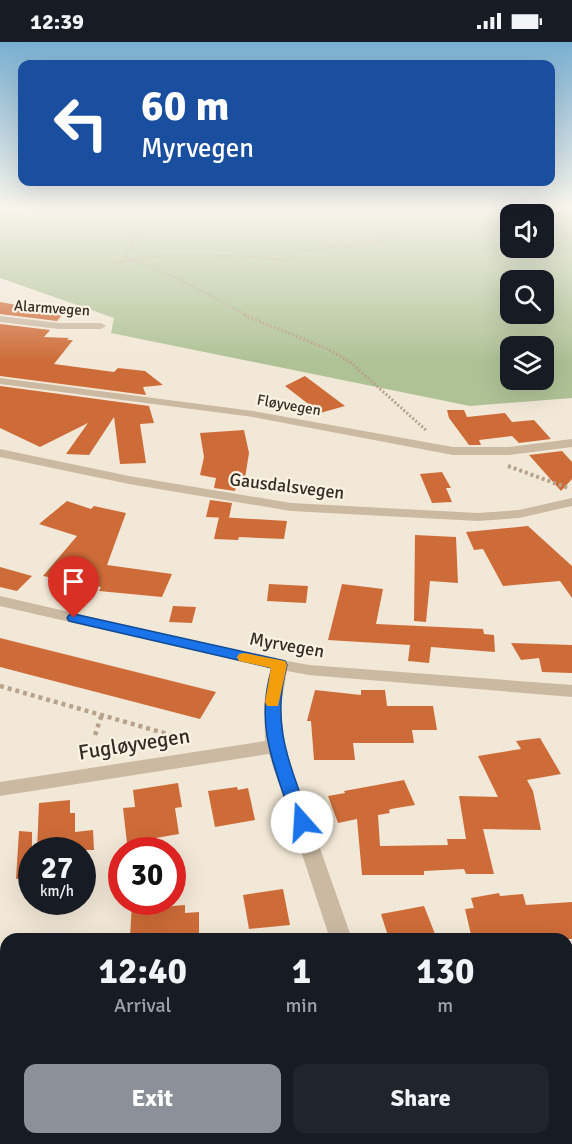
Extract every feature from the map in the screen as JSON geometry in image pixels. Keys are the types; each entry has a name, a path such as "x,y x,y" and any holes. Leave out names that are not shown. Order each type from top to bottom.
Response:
{"street":[{"name":"Alarmvegen","path":"0,319 59,326 101,326"},
{"name":"Fløyvegen","path":"0,381 253,414 453,451 509,451 572,443"},
{"name":"Gausdalsvegen","path":"0,453 129,480 291,507 478,517 525,513 572,502"},
{"name":"Myrvegen","path":"0,601 280,665 389,678 572,691"},
{"path":"280,665 274,684 272,715 275,746 339,933"},
{"name":"Fugløyvegen","path":"0,789 275,746"}],"path":[{"path":"111,263 138,258"},
{"path":"269,258 288,258"},
{"path":"133,259 177,278 245,315 342,357 389,397 417,425 429,433"},
{"path":"506,465 572,489"},
{"path":"0,686 189,741 200,757"},
{"path":"95,735 102,714"}],"green space":[{"path":"0,258 572,258 572,398 470,406 111,333 114,318 0,278"}],"building":[{"path":"0,302 39,309 46,304 68,308 57,321 0,314"},
{"path":"0,324 50,330 44,337 73,340 54,364 114,372 118,368 145,371 163,385 143,387 146,395 0,376"},
{"path":"305,376 345,406 320,413 285,386"},
{"path":"0,386 149,406 154,423 140,424 146,463 120,464 114,417 89,455 66,454 88,423 40,447 0,428"},
{"path":"447,410 464,410 467,417 505,413 512,422 534,420 551,439 519,443 512,436 479,440 481,445 469,445 449,418"},
{"path":"244,430 249,453 245,478 238,478 235,491 214,488 216,478 200,475 204,457 200,433"},
{"path":"562,451 572,462 572,479 561,491 529,455"},
{"path":"442,472 451,488 446,488 452,502 432,503 420,474"},
{"path":"210,500 232,503 229,518 206,517"},
{"path":"67,501 91,509 94,506 126,513 107,565 172,574 162,597 99,591 101,587 43,576 77,536 39,524"},
{"path":"219,517 287,521 284,539 239,537 238,540 214,539"},
{"path":"528,526 572,566 572,598 560,581 503,586 483,549 474,550 466,532"},
{"path":"415,535 456,537 458,583 430,581 426,622 414,621"},
{"path":"0,567 32,576 17,591 0,587"},
{"path":"269,584 308,586 306,603 267,601"},
{"path":"342,584 383,589 376,624 483,629 484,634 494,635 495,652 431,647 429,663 408,661 410,645 328,640"},
{"path":"173,606 196,607 192,623 169,622"},
{"path":"0,638 216,692 200,719 0,667"},
{"path":"511,643 572,645 572,673 542,672 539,658 521,660"},
{"path":"315,690 361,695 361,690 385,690 387,706 433,706 437,730 412,730 414,743 353,743 355,760 314,760 311,721 307,721"},
{"path":"540,738 561,774 527,780 533,791 541,830 483,829 494,874 466,874 464,869 424,871 424,875 362,875 357,819 338,823 328,796 404,780 415,805 391,809 390,813 378,815 380,846 448,845 447,839 466,839 459,796 498,797 478,756 521,749 516,741"},
{"path":"178,783 182,807 175,808 179,834 162,837 126,837 123,808 135,807 133,790"},
{"path":"237,787 238,790 248,788 255,820 215,827 208,791"},
{"path":"70,800 70,813 75,813 75,832 93,830 93,837 38,837 39,803"},
{"path":"19,831 32,832 32,837 19,837"},
{"path":"18,847 18,879 16,879"},
{"path":"283,889 290,925 249,929 243,895"},
{"path":"499,893 500,896 523,894 526,905 572,902 572,933 471,933 465,909 474,908 471,898"},
{"path":"424,906 435,933 387,933 381,914"},
{"path":"199,912 199,933 130,933 131,915 186,915 186,913"}],"slow traffic":[{"path":"244,657 280,665 274,684 273,702"}],"route":[{"path":"74,618 280,665 274,684 272,715 274,739 302,822"}]}
